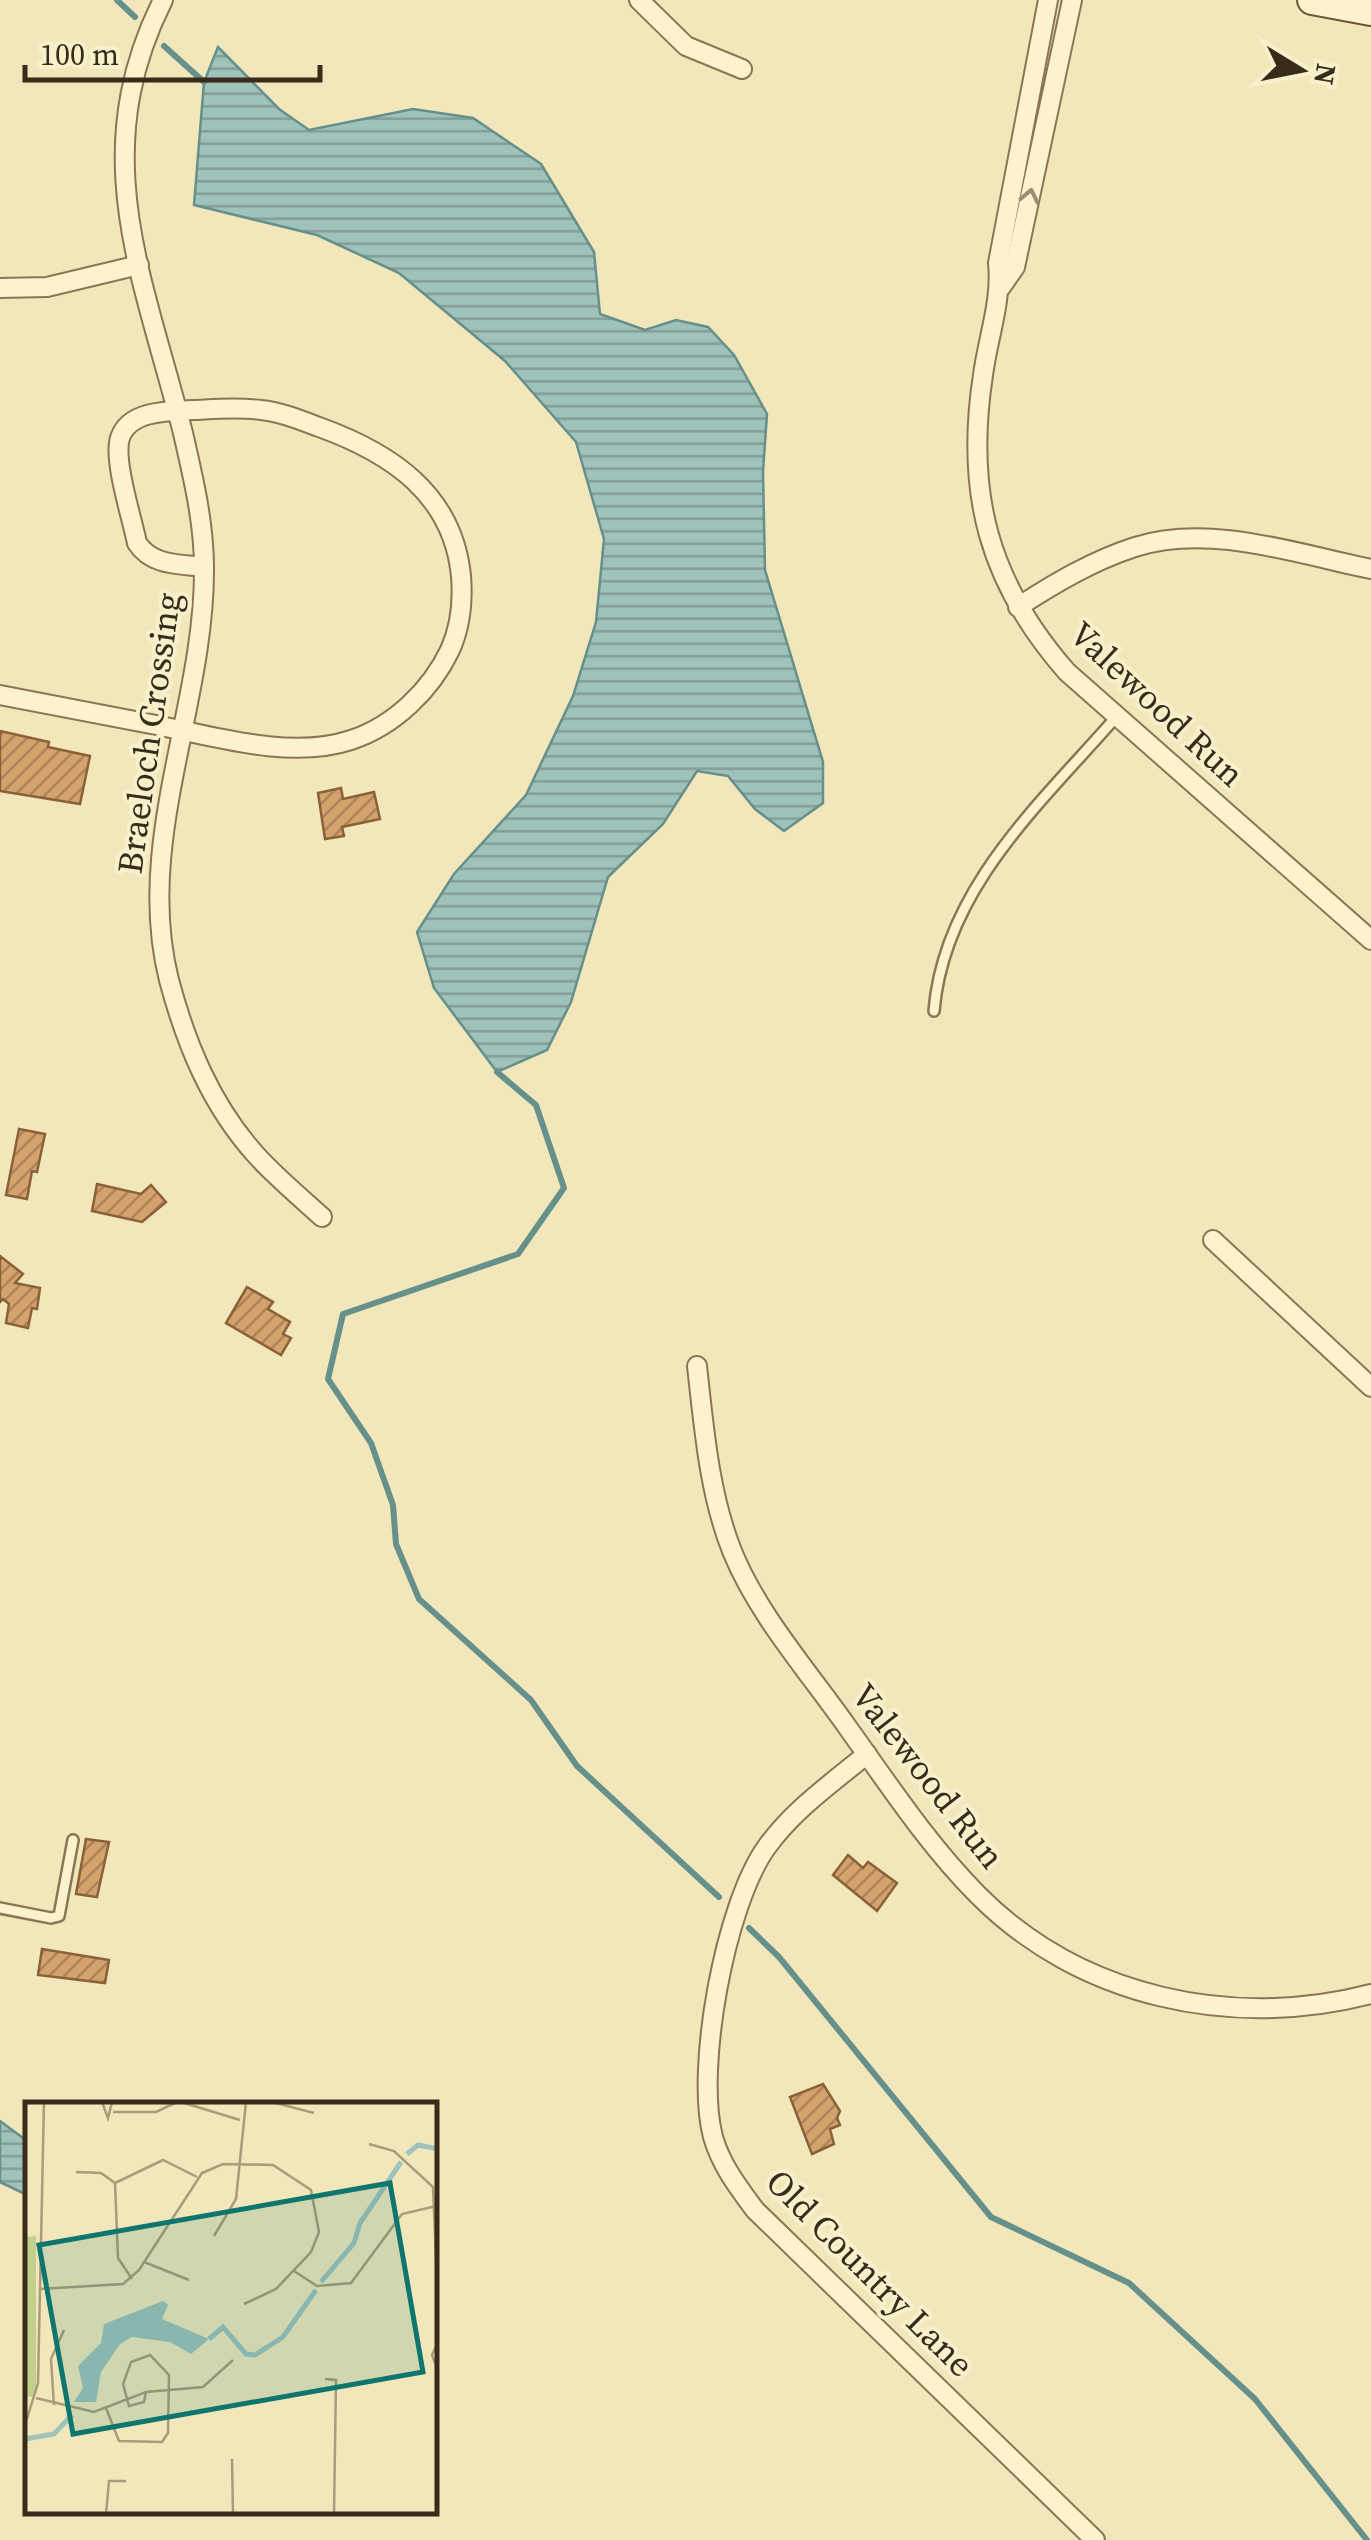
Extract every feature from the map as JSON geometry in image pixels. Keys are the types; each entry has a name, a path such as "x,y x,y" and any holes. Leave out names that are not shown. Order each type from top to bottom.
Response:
{"street":[{"name":"Braeloch Crossing","path":"163,0 143,46 124,118 126,201 201,519 204,567 198,651 166,824 158,893 168,975 184,1034 224,1114 256,1155 322,1217"},
{"path":"639,0 686,46 742,69"},
{"name":"Valewood Run","path":"1048,0 998,263 1001,287 985,361 975,454 979,496 990,539 1018,607 1041,643 1067,672 1371,940"},
{"name":"Valewood Run","path":"1001,287 1015,267 1072,0"},
{"path":"1312,0 1371,12"},
{"path":"0,288 47,287 139,264"},
{"path":"0,695 183,731 296,747 352,740 380,726 404,710 443,665 454,639 462,584 459,552 448,522 430,497 385,457 286,414 242,408 177,410"},
{"name":"Braeloch Crossing","path":"177,410 134,420 122,433 118,452 142,552 163,562 204,567"},
{"path":"1018,607 1066,576 1103,559 1138,546 1179,539 1239,543 1371,569"},
{"path":"1213,1240 1371,1387"},
{"name":"Valewood Run","path":"696,1366 712,1480 720,1516 738,1564 765,1611 867,1754 948,1863 980,1897 1008,1922 1076,1965 1146,1994 1227,2008 1274,2010 1371,1994"},
{"name":"Old Country Lane","path":"867,1754 784,1827 750,1874 739,1901 708,2054 706,2087 714,2142 737,2186 766,2222 1095,2540"}],"lane":[{"path":"934,1011 943,962 978,879 1117,716"},
{"path":"0,1908 51,1918 60,1916 73,1840"}],"water":[{"path":"218,47 279,109 309,130 413,109 473,118 541,164 594,252 600,314 645,330 676,320 708,327 734,355 767,414 763,472 765,570 823,762 823,803 784,831 755,809 728,776 697,771 663,824 608,877 571,1002 547,1050 497,1072 434,988 417,932 454,874 526,795 573,696 596,622 604,539 576,442 505,361 399,273 317,235 194,205 204,82"},
{"path":"0,2121 25,2140 25,2194 0,2182"}],"building":[{"path":"0,731 90,756 80,804 0,791"},
{"path":"341,788 343,799 374,792 380,819 342,827 344,836 325,839 318,793"},
{"path":"19,1129 45,1134 27,1199 6,1195"},
{"path":"97,1184 141,1194 151,1185 166,1202 142,1222 92,1211"},
{"path":"0,1256 23,1274 15,1283 40,1288 37,1309 32,1308 28,1328 6,1323 9,1304 3,1299 0,1302"},
{"path":"247,1287 273,1302 268,1309 290,1322 283,1334 291,1338 281,1355 226,1323"},
{"path":"86,1839 109,1842 97,1897 76,1894"},
{"path":"848,1855 863,1868 868,1862 897,1883 877,1911 833,1875"},
{"path":"42,1949 109,1960 105,1983 38,1975"},
{"path":"823,2084 840,2111 840,2125 830,2129 834,2144 812,2154 790,2097"}],"waterway":[{"path":"117,0 135,17"},
{"path":"164,46 204,82"},
{"path":"497,1072 536,1105 564,1188 518,1254 343,1314 328,1379 371,1443 393,1505 396,1544 419,1599 531,1700 577,1766 719,1897"},
{"path":"749,1928 779,1957 991,2217 1129,2283 1255,2399 1367,2540"}]}
